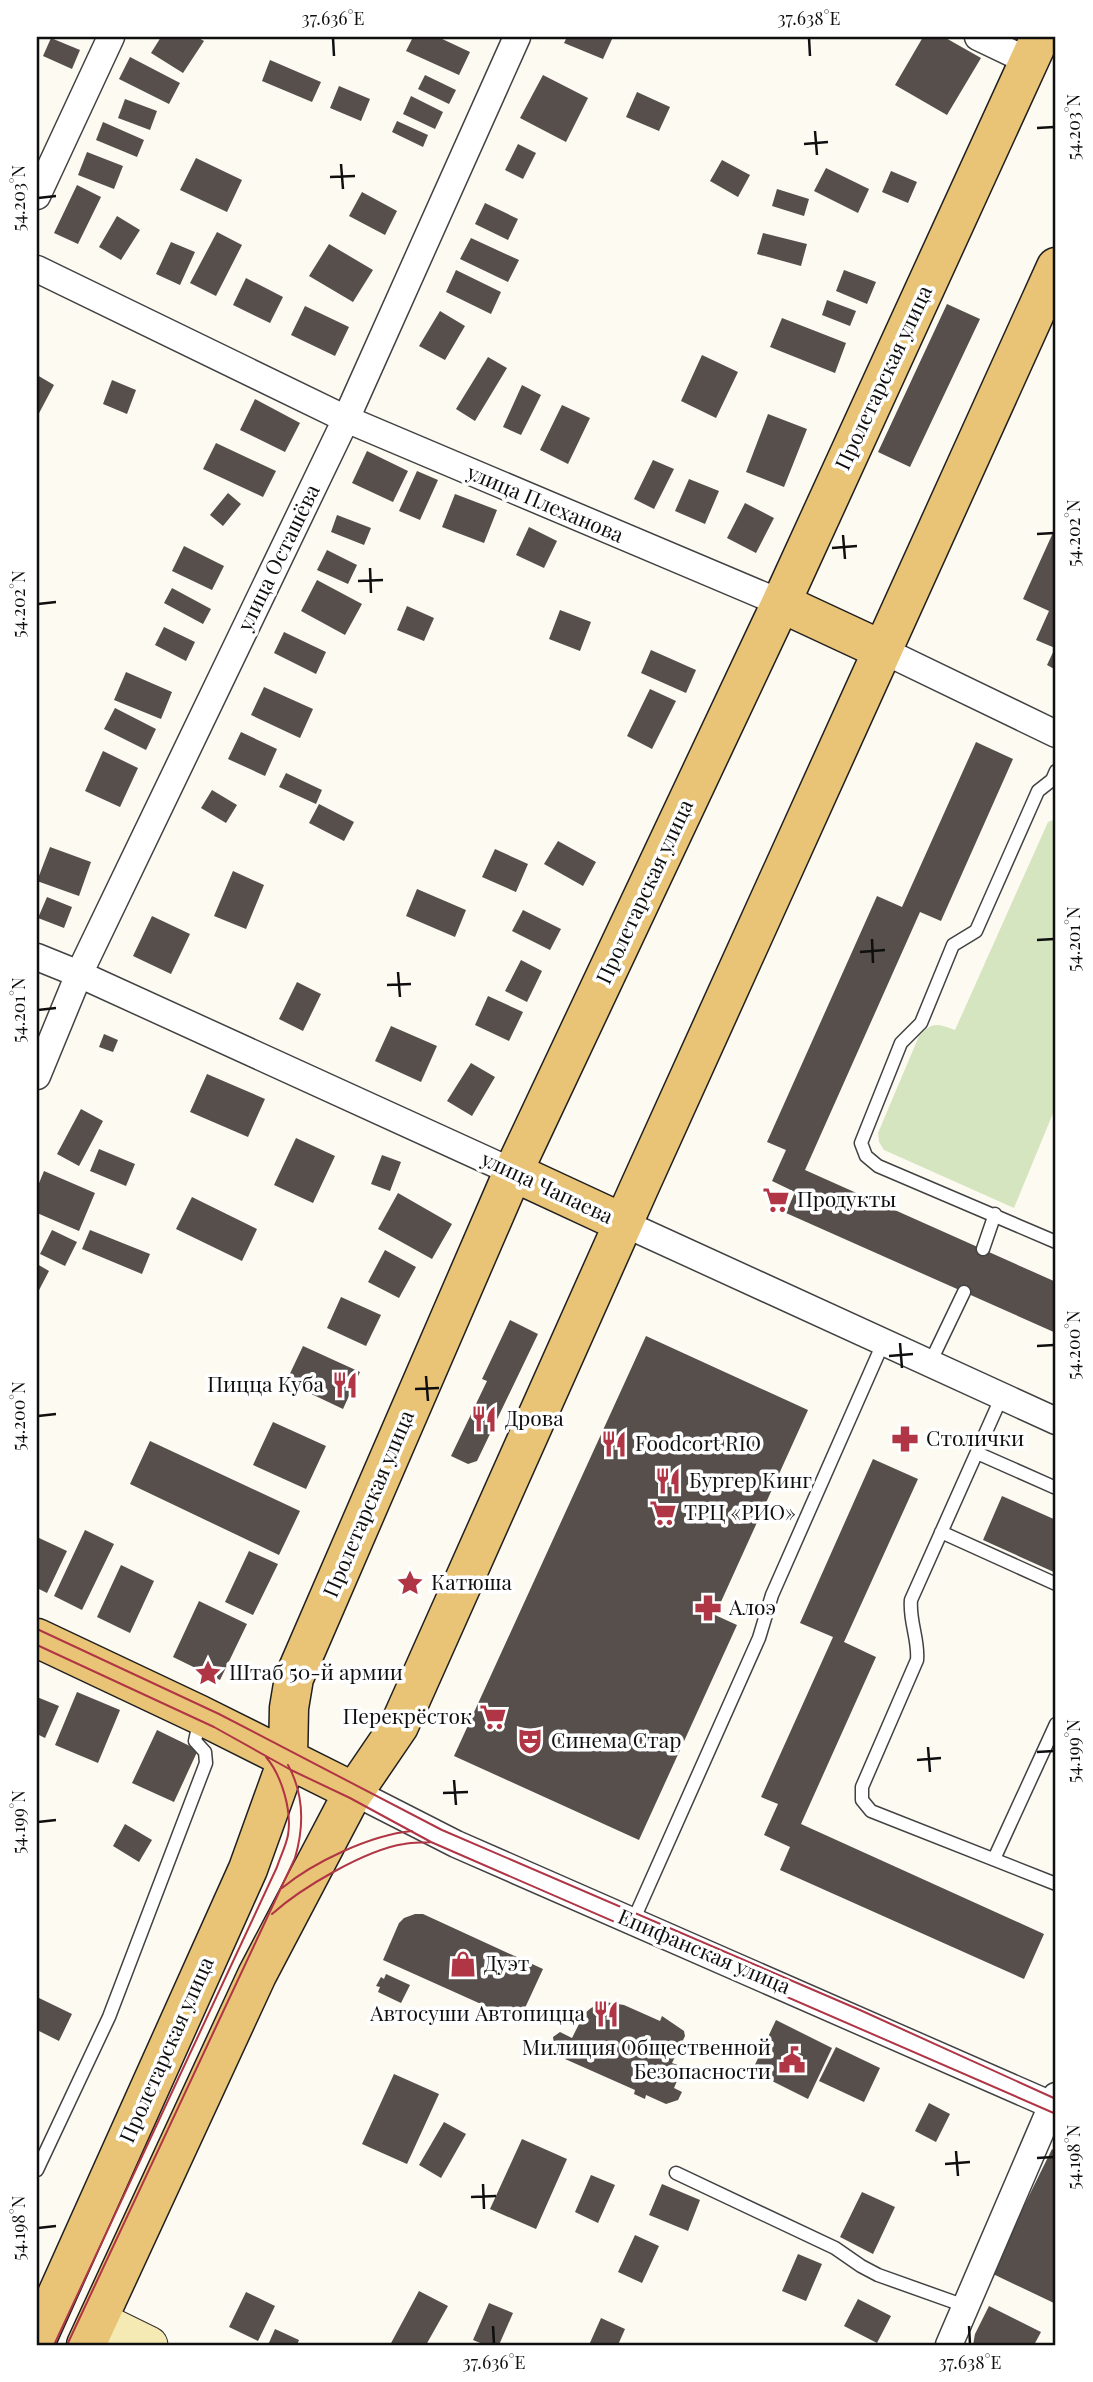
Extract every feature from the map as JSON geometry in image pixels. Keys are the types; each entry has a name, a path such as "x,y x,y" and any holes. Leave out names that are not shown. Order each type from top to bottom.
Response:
{"main road":[{"name":"Пролетарская улица","path":"37,2339 248,1869 288,1758 289,1708 294,1678 513,1172 1039,57"},
{"path":"92,2333 257,1975 354,1792 399,1726 881,650 1056,267"},
{"name":"улица Плеханова","path":"781,603 881,650"},
{"name":"улица Чапаева","path":"513,1172 623,1223"},
{"path":"37,1638 201,1715 354,1792"},
{"path":"54,2300 92,2333 149,2345"}],"street":[{"path":"37,196 111,37"},
{"name":"улица Осташёва","path":"37,1076 79,974 346,419 517,37"},
{"path":"978,37 1039,57"},
{"name":"улица Плеханова","path":"37,269 346,419 781,603"},
{"name":"улица Плеханова","path":"881,650 1056,734"},
{"name":"улица Чапаева","path":"37,957 513,1172"},
{"name":"улица Чапаева","path":"623,1223 1056,1420"},
{"name":"Епифанская улица","path":"354,1792 447,1839 1055,2102"},
{"path":"949,2345 1055,2102"}],"lane":[{"path":"1056,771 1052,780 1038,791 976,931 953,945 921,1023 901,1043 861,1143 866,1156 878,1166 1056,1242"},
{"path":"983,1249 995,1214"},
{"path":"930,1363 964,1292"},
{"path":"633,1921 759,1638 772,1595 884,1342"},
{"path":"1002,1396 911,1600 910,1612 918,1649 917,1660 862,1787 862,1800 871,1811 1056,1884"},
{"path":"977,1453 1056,1488"},
{"path":"941,1532 1056,1584"},
{"path":"37,2169 109,2017 206,1763 205,1752 195,1741 201,1715"},
{"path":"994,1859 1056,1724"},
{"path":"676,2173 835,2248 878,2275 965,2306"}],"green space":[{"path":"1056,819 1056,1106 1014,1208 884,1150 878,1133 919,1036 936,1025 955,1030 1048,822"}],"building":[{"path":"161,37 197,37 204,41 183,73 151,53"},
{"path":"413,37 438,37 470,52 459,75 406,51"},
{"path":"567,37 613,37 603,59 564,43"},
{"path":"923,37 944,37 981,58 947,115 895,85"},
{"path":"51,38 80,50 72,69 43,56"},
{"path":"130,57 180,83 169,104 119,79"},
{"path":"270,60 321,82 312,102 262,81"},
{"path":"425,75 456,90 449,104 418,89"},
{"path":"543,75 588,98 566,142 520,118"},
{"path":"339,86 370,99 361,121 330,108"},
{"path":"637,92 670,107 659,131 626,117"},
{"path":"411,96 443,112 435,129 403,114"},
{"path":"125,99 157,111 150,130 118,118"},
{"path":"397,121 428,135 423,147 392,132"},
{"path":"103,122 144,140 137,157 96,140"},
{"path":"518,144 536,153 523,179 505,170"},
{"path":"87,152 123,166 114,189 78,175"},
{"path":"196,158 242,180 227,212 180,190"},
{"path":"722,160 750,175 738,197 710,181"},
{"path":"826,168 869,189 858,213 814,191"},
{"path":"891,171 917,182 908,203 882,192"},
{"path":"77,185 101,197 78,244 54,233"},
{"path":"777,189 809,199 804,216 772,206"},
{"path":"362,192 397,211 385,235 349,216"},
{"path":"485,203 518,219 508,240 475,224"},
{"path":"117,216 140,230 121,260 99,247"},
{"path":"217,232 242,245 216,296 190,283"},
{"path":"763,233 807,244 801,266 757,254"},
{"path":"471,238 519,260 508,282 460,259"},
{"path":"171,242 195,252 180,285 156,274"},
{"path":"329,244 373,270 353,302 309,276"},
{"path":"456,270 501,292 491,314 446,292"},
{"path":"844,270 876,282 867,304 836,291"},
{"path":"246,278 283,297 270,323 233,305"},
{"path":"827,300 856,311 850,326 822,315"},
{"path":"947,304 980,319 910,467 878,452"},
{"path":"305,306 349,327 335,356 291,335"},
{"path":"440,311 465,326 445,360 419,346"},
{"path":"782,318 846,343 835,373 770,347"},
{"path":"702,355 738,372 716,418 681,401"},
{"path":"488,357 507,368 475,421 456,409"},
{"path":"37,375 54,385 37,417"},
{"path":"112,380 136,390 127,414 103,404"},
{"path":"522,385 541,395 521,435 503,427"},
{"path":"255,399 300,423 285,452 240,430"},
{"path":"562,405 590,418 568,464 540,450"},
{"path":"768,414 807,429 784,487 746,472"},
{"path":"216,443 276,471 263,497 203,469"},
{"path":"367,451 408,471 393,502 352,483"},
{"path":"653,460 674,469 654,509 634,499"},
{"path":"417,471 438,480 420,520 399,511"},
{"path":"689,479 719,491 705,524 675,511"},
{"path":"228,493 241,504 223,526 210,515"},
{"path":"455,494 497,510 484,543 442,527"},
{"path":"745,503 774,518 756,553 727,538"},
{"path":"337,515 371,528 364,545 331,532"},
{"path":"1056,526 1056,670 1047,665 1055,648 1036,640 1049,611 1023,599"},
{"path":"529,527 557,541 544,568 516,555"},
{"path":"184,546 224,566 212,590 172,571"},
{"path":"327,550 357,565 348,584 317,570"},
{"path":"317,580 362,604 345,635 301,611"},
{"path":"172,588 211,609 203,624 164,603"},
{"path":"407,606 434,618 424,641 397,630"},
{"path":"560,610 591,622 580,651 549,639"},
{"path":"164,627 195,642 186,661 155,645"},
{"path":"284,632 326,652 316,674 274,653"},
{"path":"651,650 696,670 686,693 641,673"},
{"path":"126,672 172,692 161,719 114,700"},
{"path":"264,687 313,709 300,738 251,715"},
{"path":"650,689 676,701 652,749 627,736"},
{"path":"115,708 156,729 146,750 104,729"},
{"path":"241,732 277,749 265,776 228,759"},
{"path":"976,742 1013,759 941,921 920,912 805,1170 1056,1282 1056,1333 786,1213 795,1192 772,1181 786,1150 767,1142 877,896 902,907"},
{"path":"103,751 138,768 120,807 85,791"},
{"path":"286,773 322,790 316,804 279,787"},
{"path":"212,790 237,805 226,823 201,808"},
{"path":"319,804 354,822 344,841 309,823"},
{"path":"558,841 596,862 583,886 544,864"},
{"path":"50,847 91,862 79,896 37,881"},
{"path":"495,849 528,864 516,892 482,877"},
{"path":"233,871 264,885 246,929 214,916"},
{"path":"417,889 466,910 455,937 406,916"},
{"path":"47,897 72,907 64,928 38,918"},
{"path":"523,910 561,929 550,950 512,931"},
{"path":"152,916 190,934 171,974 133,956"},
{"path":"521,960 542,971 527,1002 505,991"},
{"path":"297,982 321,994 303,1031 279,1019"},
{"path":"488,996 523,1012 509,1041 475,1025"},
{"path":"391,1026 437,1046 421,1082 375,1061"},
{"path":"104,1034 118,1040 113,1052 99,1047"},
{"path":"471,1063 495,1077 472,1116 447,1101"},
{"path":"207,1074 265,1099 248,1137 190,1112"},
{"path":"81,1109 103,1121 79,1166 57,1154"},
{"path":"296,1138 335,1156 313,1203 274,1185"},
{"path":"99,1149 135,1164 126,1186 90,1171"},
{"path":"382,1155 401,1162 390,1191 371,1184"},
{"path":"44,1171 95,1193 79,1231 37,1213 37,1188"},
{"path":"398,1193 452,1224 432,1259 378,1229"},
{"path":"192,1197 257,1229 242,1261 176,1229"},
{"path":"52,1230 77,1242 65,1266 40,1254"},
{"path":"90,1230 150,1254 142,1274 82,1249"},
{"path":"385,1250 416,1267 399,1298 368,1282"},
{"path":"37,1264 49,1271 37,1294"},
{"path":"341,1297 381,1315 366,1346 327,1328"},
{"path":"510,1320 538,1334 477,1461 468,1464 451,1456 487,1381 482,1379"},
{"name":"ТРЦ «РИО»","path":"646,1336 808,1410 715,1615 737,1625 639,1840 454,1756"},
{"path":"303,1346 360,1372 343,1409 286,1382"},
{"path":"273,1422 326,1446 306,1489 253,1465"},
{"path":"150,1441 300,1511 279,1555 130,1484"},
{"path":"873,1459 918,1479 844,1642 876,1657 801,1824 1044,1934 1024,1979 780,1870 790,1847 764,1835 778,1804 761,1797 833,1637 800,1623"},
{"path":"1002,1496 1056,1520 1056,1573 983,1540"},
{"path":"85,1530 114,1544 82,1610 54,1596"},
{"path":"37,1537 67,1551 47,1593 37,1588"},
{"path":"249,1551 278,1564 253,1615 225,1602"},
{"path":"121,1565 154,1581 130,1633 97,1617"},
{"path":"199,1601 247,1624 220,1680 173,1657"},
{"path":"77,1692 120,1710 98,1763 55,1745"},
{"path":"37,1697 59,1706 45,1738 37,1734"},
{"path":"157,1730 198,1750 174,1802 132,1783"},
{"path":"125,1824 152,1840 139,1862 113,1846"},
{"name":"Дуэт","path":"415,1914 423,1914 543,1969 519,2021 383,1960 399,1923"},
{"path":"386,1974 410,1985 401,2003 378,1992 380,1987 376,1986"},
{"path":"37,1997 72,2014 59,2041 37,2030"},
{"path":"605,2002 624,2005 660,2021 662,2016 684,2031 685,2036 672,2063 683,2067 674,2088 682,2092 678,2100 666,2104 646,2095 645,2099 634,2094 635,2090 565,2059 569,2050 554,2044 553,2037 560,2032 572,2038 584,2014"},
{"name":"Милиция Общественной Безопасности","path":"776,2020 832,2048 808,2099 752,2071"},
{"path":"836,2047 880,2068 864,2102 819,2081"},
{"path":"394,2074 439,2094 407,2164 362,2144"},
{"path":"929,2103 950,2114 936,2142 915,2131"},
{"path":"444,2122 466,2134 441,2178 419,2165"},
{"path":"522,2139 567,2159 536,2229 490,2209"},
{"path":"1052,2149 1056,2152 1056,2304 991,2273"},
{"path":"591,2175 615,2185 598,2223 575,2212"},
{"path":"662,2184 700,2200 688,2231 649,2215"},
{"path":"862,2192 895,2207 873,2254 840,2237"},
{"path":"635,2235 659,2246 642,2283 618,2272"},
{"path":"798,2254 822,2264 806,2301 782,2291"},
{"path":"419,2291 448,2306 426,2345 390,2345"},
{"path":"246,2292 275,2306 258,2341 229,2327"},
{"path":"858,2299 891,2316 877,2343 844,2326"},
{"path":"489,2303 513,2313 499,2345 485,2345 473,2340"},
{"path":"989,2306 1041,2332 1034,2345 973,2345 975,2334"},
{"path":"601,2318 625,2329 618,2345 589,2345"},
{"path":"275,2329 299,2340 297,2345 268,2345"}],"tram line":[{"path":"37,1629 219,1714 442,1830 860,2010 1056,2099"},
{"path":"37,1645 214,1727 431,1842 1056,2114"},
{"path":"54,2345 277,1867 288,1835 288,1815 281,1784 266,1757"},
{"path":"67,2345 295,1858 301,1811 297,1787 288,1765"},
{"path":"282,1888 343,1851 378,1838 412,1831"},
{"path":"272,1914 316,1882 353,1862 407,1843 431,1842"}],"place":[{"name":"Продукты","path":"776,1200"},
{"name":"Пицца Куба","path":"345,1385"},
{"name":"Дрова","path":"484,1419"},
{"name":"Столички","path":"905,1439"},
{"name":"Foodcort RIO","path":"614,1444"},
{"name":"Бургер Кинг","path":"668,1481"},
{"name":"ТРЦ «РИО»","path":"663,1513"},
{"name":"Катюша","path":"410,1583"},
{"name":"Алоэ","path":"708,1608"},
{"name":"Штаб 50-й армии","path":"208,1673"},
{"name":"Перекрёсток","path":"493,1717"},
{"name":"Синема Стар","path":"530,1741"},
{"name":"Дуэт","path":"463,1964"},
{"name":"Автосуши Автопицца","path":"606,2014"},
{"name":"Милиция Общественной Безопасности","path":"792,2060"}]}
